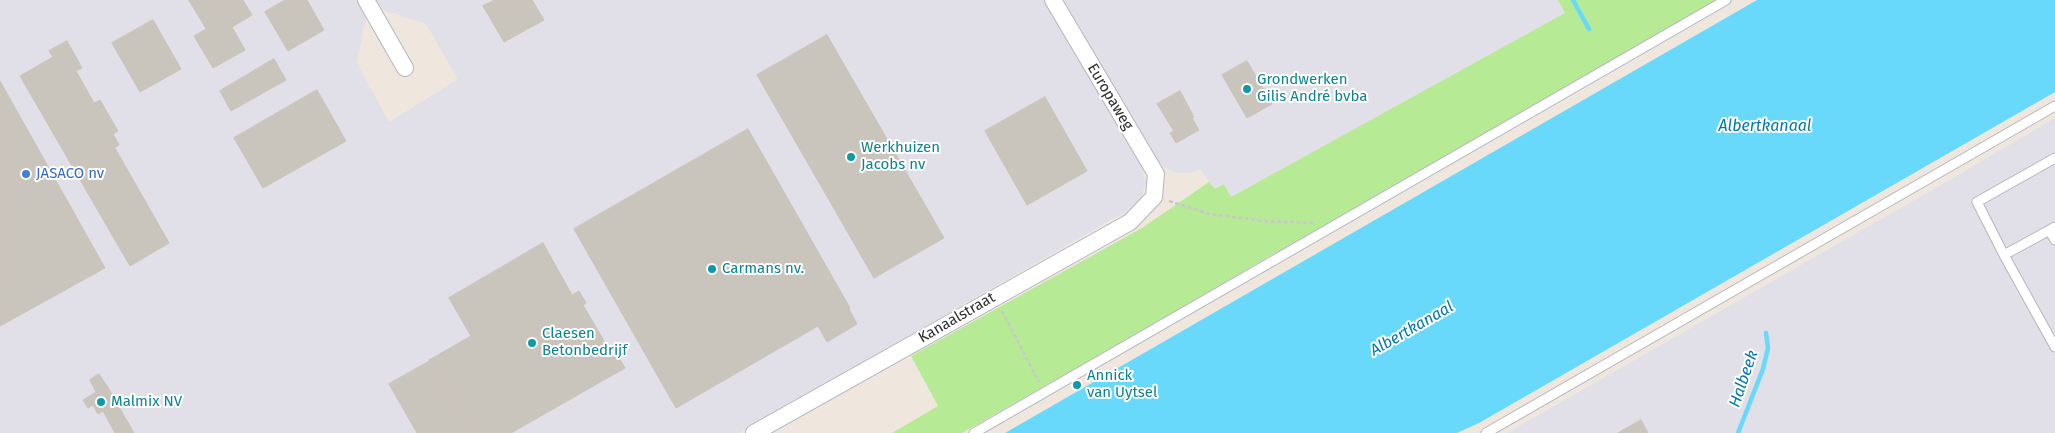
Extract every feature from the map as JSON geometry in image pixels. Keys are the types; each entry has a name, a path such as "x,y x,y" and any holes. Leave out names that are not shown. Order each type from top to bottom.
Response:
{"street":[{"path":"366,0 405,68"},
{"name":"Europaweg","path":"1053,0 1156,174 1154,197"},
{"name":"Kanaalstraat","path":"754,433 1130,222 1154,197"}],"lane":[{"path":"974,433 1726,0"},
{"path":"1486,433 2055,106"},
{"path":"2055,158 1977,202 2004,256 2055,347"},
{"path":"2004,256 2052,228 2055,240"}],"path":[{"path":"1154,197 1209,214 1264,221 1337,224"},
{"path":"994,297 1045,392"}],"shaded area":[{"path":"0,0 357,0 366,16 357,63 389,122 458,79 426,24 380,9 375,0 1044,0 1140,164 1146,182 1141,198 1128,210 739,433 0,433"},
{"path":"1064,0 1558,0 1565,13 1231,197 1224,184 1215,189 1200,169 1189,173 1178,173 1164,167 1156,159"},
{"path":"2055,118 2055,433 1507,433 1948,181"}],"green space":[{"path":"1558,0 1716,0 1282,251 1275,253 962,433 892,433 938,406 911,356 1142,228 1209,182 1215,189 1224,184 1231,197 1565,13"}],"water":[{"name":"Albertkanaal","path":"1757,0 2055,0 2055,92 1479,423 1457,433 1005,433"}],"building":[{"path":"189,0 243,0 252,15 232,27 245,50 213,68 194,36 206,29"},
{"path":"285,0 307,0 324,30 288,51 265,12"},
{"path":"495,0 532,0 544,20 504,42 483,6"},
{"path":"153,20 181,69 140,92 112,43"},
{"name":"Werkhuizen Jacobs nv","path":"827,35 944,238 874,278 757,75"},
{"path":"67,41 82,68 76,71 94,103 100,100 118,131 113,134 119,145 75,171 20,76 53,57 49,51"},
{"path":"274,59 286,80 231,111 220,91"},
{"name":"Grondwerken Gilis André bvba","path":"1247,61 1272,104 1247,118 1222,75"},
{"name":"JASACO nv","path":"0,81 105,268 0,326"},
{"path":"317,90 346,141 263,188 234,138"},
{"path":"1180,91 1199,130 1176,143 1170,133 1174,131 1157,104"},
{"path":"1045,97 1087,171 1027,205 985,131"},
{"name":"Carmans nv.","path":"748,129 850,308 857,324 827,342 818,326 676,408 574,229"},
{"path":"115,148 169,243 130,266 75,171"},
{"name":"Claesen Betonbedrijf","path":"543,243 572,295 579,291 586,303 583,305 611,353 615,351 625,368 511,433 472,433 429,360 471,336 449,298"},
{"path":"430,361 472,433 417,433 389,384"},
{"name":"Malmix NV","path":"99,374 134,433 115,433 103,411 98,414 93,405 88,408 83,400 96,392 90,380"},
{"path":"1641,420 1648,433 1618,433"}],"waterway":[{"name":"Halbeek","path":"1573,0 1589,29"},
{"name":"Halbeek","path":"1738,433 1763,369 1768,348 1766,333"}],"place":[{"name":"Grondwerken Gilis André bvba","path":"1247,89"},
{"name":"Werkhuizen Jacobs nv","path":"851,157"},
{"name":"JASACO nv","path":"26,174"},
{"name":"Carmans nv.","path":"712,269"},
{"name":"Claesen Betonbedrijf","path":"532,343"},
{"name":"Annick van Uytsel","path":"1077,385"},
{"name":"Malmix NV","path":"101,402"}]}
